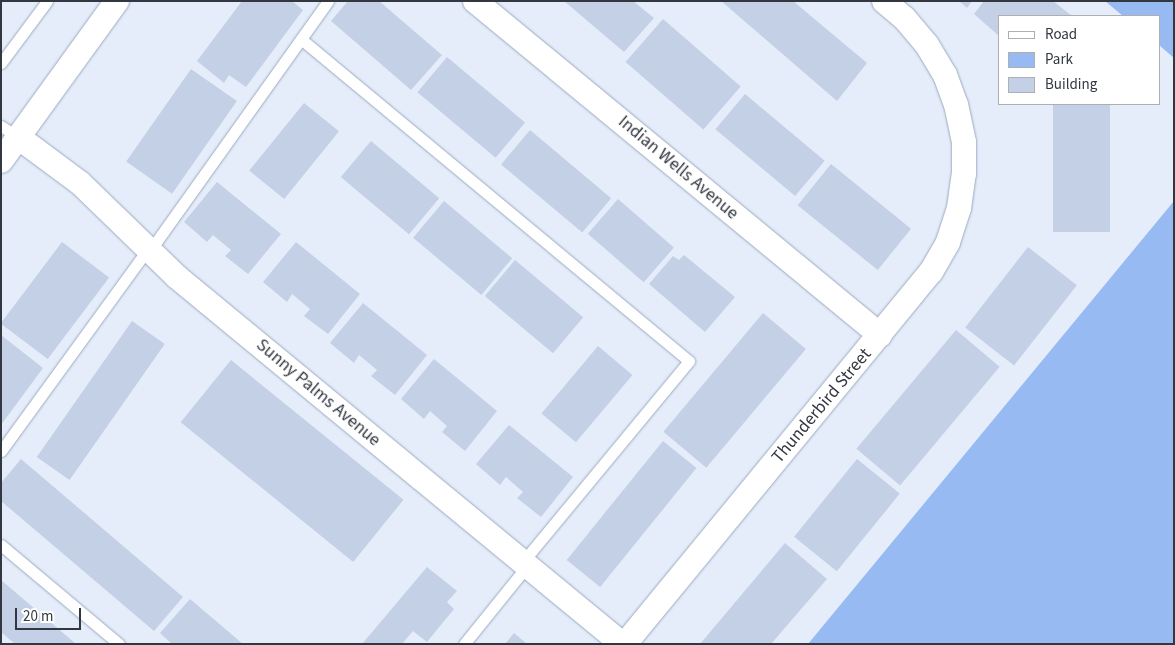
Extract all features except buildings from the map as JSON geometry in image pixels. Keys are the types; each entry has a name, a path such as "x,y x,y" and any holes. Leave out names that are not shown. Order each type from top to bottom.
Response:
{"street":[{"path":"1,161 10,131 117,1"},
{"name":"Indian Wells Avenue","path":"475,1 880,335"},
{"name":"Thunderbird Street","path":"624,644 931,272 948,242 959,208 964,174 964,142 956,104 945,75 927,45 904,18 884,1"},
{"name":"Sunny Palms Avenue","path":"10,131 80,183 148,251 624,644"}],"lane":[{"path":"1,63 47,1"},
{"path":"1,451 328,1"},
{"path":"301,39 689,360 525,564 464,644"},
{"path":"1,545 119,644"}],"green space":[{"path":"1105,1 1174,1 1174,58 1160,46 1160,15 1122,15"},
{"path":"1174,201 1174,644 808,644"}]}
